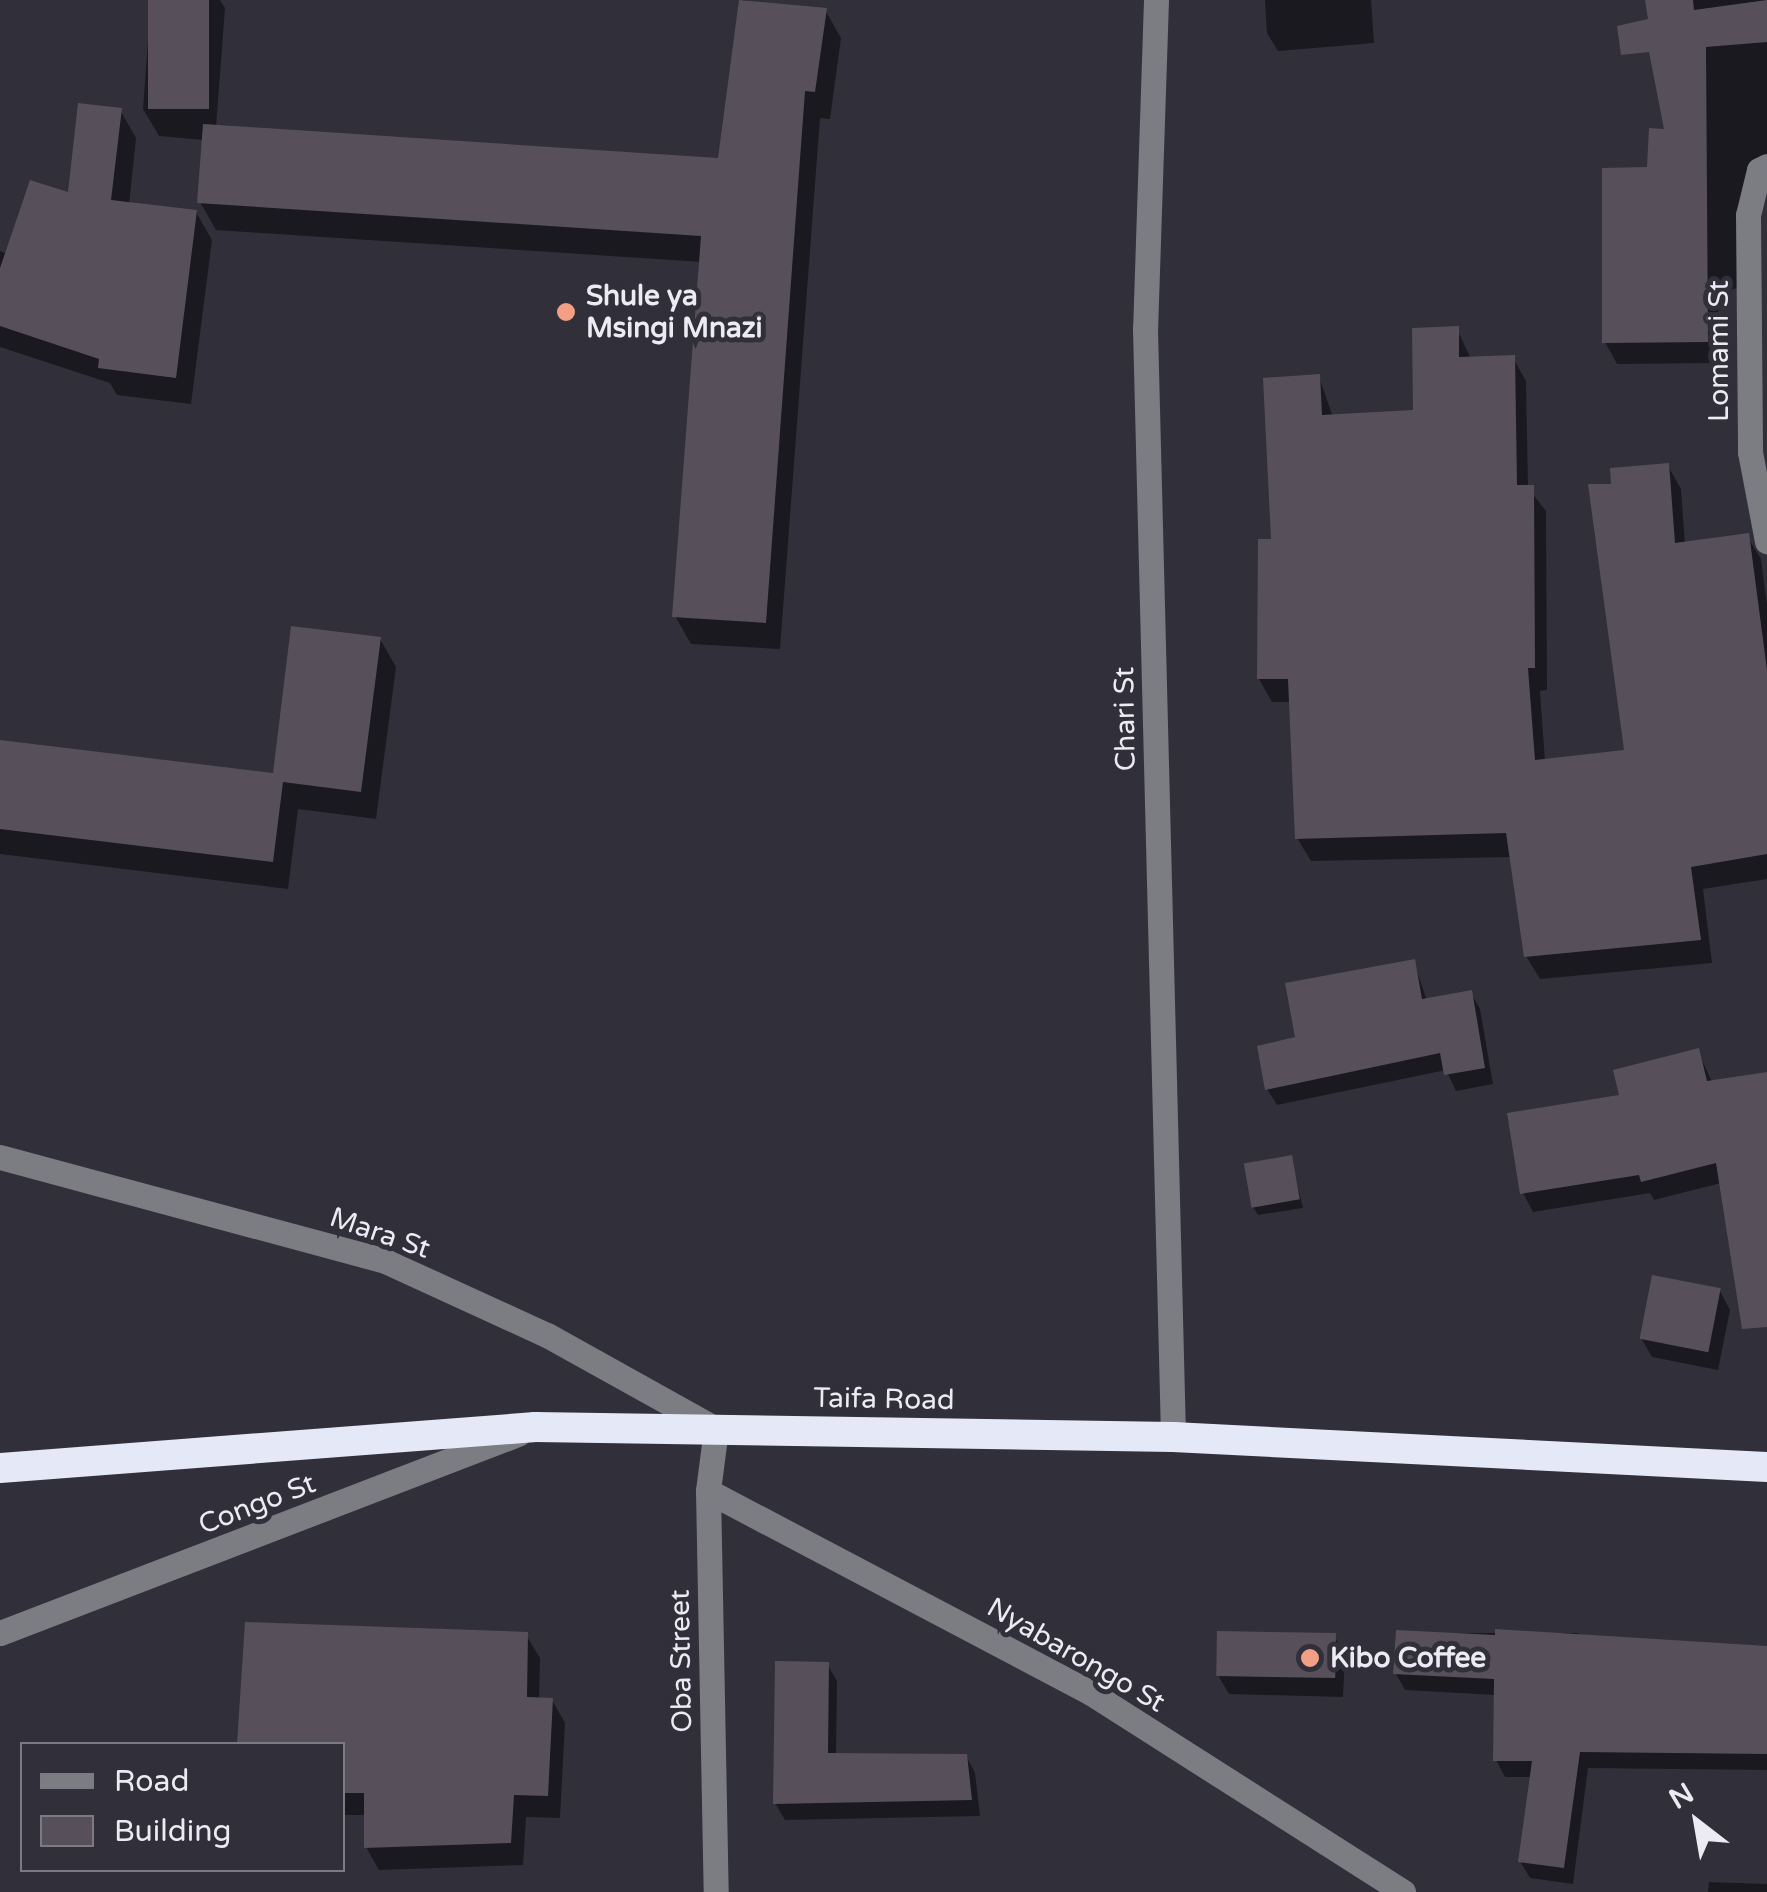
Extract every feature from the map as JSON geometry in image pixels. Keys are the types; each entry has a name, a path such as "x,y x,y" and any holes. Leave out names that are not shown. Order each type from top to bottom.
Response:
{"highway":[{"name":"Taifa Road","path":"0,1468 535,1427 1173,1437 1767,1467"}],"street":[{"name":"Chari St","path":"1156,0 1145,329 1173,1437"},
{"name":"Lomami St","path":"1767,166 1759,170 1748,215 1750,452 1767,541"},
{"name":"Mara St","path":"0,1157 384,1260 547,1335 716,1429"},
{"name":"Congo St","path":"0,1633 535,1427"},
{"name":"Oba Street","path":"716,1429 708,1491 716,1892"},
{"name":"Nyabarongo St","path":"708,1491 1091,1694 1402,1892"}],"building":[{"path":"148,0 209,0 209,109 148,109"},
{"path":"739,0 827,8 815,92 805,91 766,623 672,617 701,236 197,203 203,124 718,158"},
{"path":"1645,0 1693,0 1694,10 1767,0 1767,42 1706,47 1708,342 1602,343 1602,168 1647,167 1649,128 1664,129 1649,52 1621,55 1617,26 1648,19"},
{"path":"78,103 122,108 111,200 197,210 176,378 98,368 99,359 0,326 0,268 30,180 68,192"},
{"path":"1459,326 1459,357 1515,355 1517,485 1534,485 1535,668 1528,668 1535,760 1624,750 1588,484 1611,484 1610,468 1669,463 1675,543 1749,533 1767,670 1767,854 1691,867 1701,940 1524,957 1506,833 1295,839 1288,679 1257,679 1258,539 1271,539 1263,378 1320,374 1322,415 1413,410 1412,328"},
{"path":"291,626 381,637 361,792 283,782 273,862 0,829 0,740 273,773"},
{"path":"1415,959 1422,999 1472,990 1485,1068 1444,1075 1440,1053 1265,1090 1257,1046 1295,1037 1285,983"},
{"path":"1699,1048 1707,1081 1767,1072 1767,1327 1742,1329 1716,1163 1641,1182 1639,1175 1520,1194 1507,1113 1619,1095 1613,1070"},
{"path":"1292,1155 1300,1199 1252,1208 1244,1164"},
{"path":"1652,1275 1721,1288 1708,1352 1640,1339"},
{"path":"245,1622 528,1632 527,1697 553,1698 548,1796 514,1795 511,1843 364,1848 364,1793 345,1793 345,1742 237,1742"},
{"path":"1495,1629 1767,1646 1767,1754 1580,1752 1564,1868 1518,1862 1532,1761 1493,1761 1494,1679 1393,1674 1396,1630 1495,1635"},
{"path":"1217,1631 1336,1633 1335,1678 1216,1676"},
{"path":"775,1661 829,1662 828,1753 967,1754 972,1800 773,1804"}],"place":[{"name":"Shule ya Msingi Mnazi","path":"566,312"},
{"name":"Kibo Coffee","path":"1310,1658"}]}
